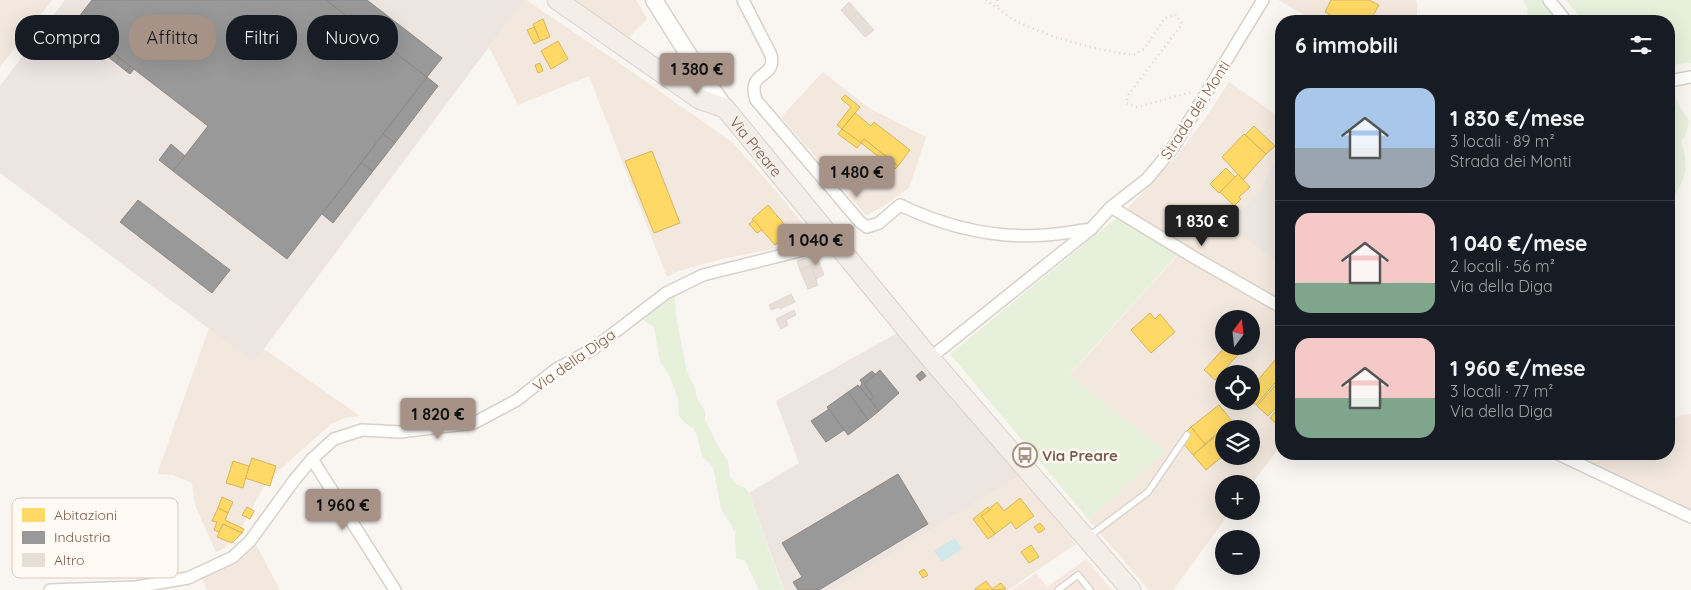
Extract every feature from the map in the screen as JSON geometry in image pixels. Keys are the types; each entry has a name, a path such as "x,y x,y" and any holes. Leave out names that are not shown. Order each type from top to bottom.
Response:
{"main road":[{"name":"Via Preare","path":"557,0 699,99 724,108 930,358 1131,590"},
{"path":"654,0 724,108"}],"street":[{"path":"743,0 771,55 773,63 770,69 755,82 753,90 756,100 860,222 867,226 879,223 900,205 939,222 964,229 1003,235 1044,235 1091,229"},
{"name":"Strada dei Monti","path":"930,358 1091,229 1112,207 1147,180 1172,149 1263,0"},
{"path":"1549,0 1561,15"},
{"path":"1675,80 1691,78"},
{"path":"1112,207 1195,258 1275,304"},
{"name":"Via della Diga","path":"50,590 145,586 188,578 233,557 250,541 312,459 334,439 362,430 400,432 474,423 517,400 555,370 593,349 666,293 703,275 835,242"},
{"path":"312,459 395,590"},
{"path":"1571,460 1691,517"}],"lane":[{"path":"1087,538 1148,492 1187,435"},
{"path":"1058,590 1078,575 1090,590"}],"path":[{"path":"986,0 1016,21 1054,36 1134,56 1145,48 1165,18 1175,14 1182,24 1128,94 1126,103 1136,107 1197,92 1206,95"},
{"path":"997,0 999,9"}],"shaded area":[{"path":"0,0 52,0 40,15 15,15 15,48 0,67"},
{"path":"65,0 524,0 254,362 0,173 0,86 20,60 119,60 119,15 54,15"},
{"path":"523,0 526,0 618,62 732,142 816,239 721,259 679,271 667,277 589,76 518,105 489,47"},
{"path":"574,0 636,0 647,19 629,37"},
{"path":"1278,0 1416,0 1417,3 1417,15 1304,15"},
{"path":"823,72 869,108 926,137 909,188 882,207 866,215 781,117"},
{"path":"1229,82 1275,114 1275,159 1259,191 1227,224 1275,261 1275,289 1272,297 1275,299 1275,453 1258,475 1215,475 1215,520 1224,520 1215,530 1215,533 1173,590 1149,590 1088,519 1165,452 1069,376 1185,247 1125,211 1177,156 1205,119"},
{"path":"1275,159 1275,261 1227,224 1259,191"},
{"path":"214,314 360,416 345,418 331,424 275,474 264,486 240,531 224,548 216,552 195,505 192,483 173,475 157,474"},
{"path":"899,332 1021,475 832,590 784,590 749,493 799,463 776,401"},
{"path":"1691,414 1691,512 1586,460 1675,460 1675,418"},
{"path":"1021,475 1076,544 1008,590 832,590"},
{"path":"255,543 280,590 207,590 202,579 236,563"},
{"path":"1086,559 1112,590 1012,590 1036,573 1047,587"}],"green space":[{"path":"1522,0 1541,0 1553,15 1527,15 1528,8"},
{"path":"1566,0 1691,0 1691,63 1675,64 1675,15 1578,15"},
{"path":"1675,96 1689,121 1686,134 1681,141 1686,167 1675,195"},
{"path":"1125,211 1185,246 1069,375 1166,452 1088,519 950,354"},
{"path":"675,294 676,316 687,372 695,388 697,399 705,411 705,420 728,461 730,477 749,493 783,590 759,590 745,561 736,558 735,532 721,508 713,467 702,456 697,435 693,428 679,416 678,400 670,377 660,361 654,327 640,318"}],"water":[{"path":"955,538 962,549 942,562 934,551"}],"building: Abitazioni":[{"path":"1331,0 1369,0 1379,5 1373,15 1331,15 1325,12"},
{"path":"543,19 550,37 540,41 533,24"},
{"path":"534,27 540,41 534,44 527,30"},
{"path":"558,41 568,59 551,69 541,51"},
{"path":"540,63 543,71 538,73 535,65"},
{"path":"845,95 860,107 842,129 837,125 851,107 841,99"},
{"path":"855,113 871,126 874,122 910,150 898,166 864,139 861,143 842,129"},
{"path":"1254,126 1275,146 1266,154 1245,135"},
{"path":"842,129 861,143 857,148 838,134"},
{"path":"1244,134 1266,154 1243,180 1222,157"},
{"path":"864,139 898,166 895,169 861,143"},
{"path":"652,151 680,223 654,233 625,161"},
{"path":"1226,168 1235,177 1219,193 1210,184"},
{"path":"1238,174 1250,187 1239,197 1241,199 1234,206 1220,192"},
{"path":"768,205 791,232 775,245 752,219"},
{"path":"754,220 762,230 757,233 749,224"},
{"path":"1150,313 1155,319 1160,314 1175,332 1151,353 1131,330"},
{"path":"1218,355 1238,355 1229,365 1215,365 1215,380 1204,370"},
{"path":"1275,360 1275,383 1260,400 1260,378"},
{"path":"1275,386 1275,408 1268,416 1260,409 1260,403"},
{"path":"1215,408 1215,410 1223,410 1231,420 1215,420 1215,435 1205,444 1191,427"},
{"path":"1275,412 1275,423 1270,418"},
{"path":"1191,427 1205,444 1193,455 1183,443 1190,437 1186,432"},
{"path":"1215,437 1215,462 1206,470 1193,455"},
{"path":"252,458 276,466 270,486 245,478"},
{"path":"233,461 249,466 243,488 226,483"},
{"path":"222,497 233,502 228,513 218,508"},
{"path":"1020,498 1034,516 1016,529 1011,522 995,534 981,516 997,502 1004,511"},
{"path":"247,507 254,511 250,519 242,515"},
{"path":"988,507 990,510 981,516 995,534 988,539 973,519"},
{"path":"218,508 228,513 225,520 244,529 242,533 223,524 219,532 214,530 217,522 212,521"},
{"path":"1040,523 1045,529 1039,533 1034,527"},
{"path":"223,524 242,533 232,543 217,537"},
{"path":"1031,545 1039,557 1029,563 1021,552"},
{"path":"924,569 928,575 923,578 919,572"},
{"path":"986,581 993,590 975,589"},
{"path":"1001,583 1006,589 992,589"}],"building: Industria":[{"path":"92,0 326,0 346,15 307,15 307,60 398,60 398,55 427,77 287,259 173,171 208,126 119,58 119,15 80,15"},
{"path":"326,0 367,0 386,15 346,15"},
{"path":"398,24 442,58 427,77 398,55"},
{"path":"120,58 130,66 126,71 116,63"},
{"path":"130,66 134,69 130,74 126,71"},
{"path":"427,77 438,86 395,143 383,134"},
{"path":"383,134 395,143 373,171 361,163"},
{"path":"171,144 185,156 173,171 159,160"},
{"path":"361,163 373,171 333,223 322,214"},
{"path":"138,200 230,270 212,293 120,222"},
{"path":"880,370 899,393 879,411 870,400 874,397 864,384"},
{"path":"872,371 875,374 864,384 874,397 870,400 860,387 862,383 860,380"},
{"path":"922,371 926,376 920,381 916,376"},
{"path":"858,385 879,411 868,420 848,392"},
{"path":"848,392 868,420 848,435 827,407"},
{"path":"829,409 844,430 826,442 811,421"},
{"path":"898,474 928,524 819,590 798,590 793,582 802,577 782,543"}],"building: Altro":[{"path":"849,2 858,12 850,20 841,10"},
{"path":"858,12 874,30 865,37 850,20"},
{"path":"816,254 824,275 816,279 808,257"},
{"path":"808,257 811,266 800,270 797,261"},
{"path":"811,266 818,285 808,289 800,270"},
{"path":"791,294 795,302 780,309 779,307 771,310 769,305"},
{"path":"794,310 796,315 786,320 788,325 781,329 776,319"}],"place":[{"name":"Via Preare","path":"1025,455"}]}
